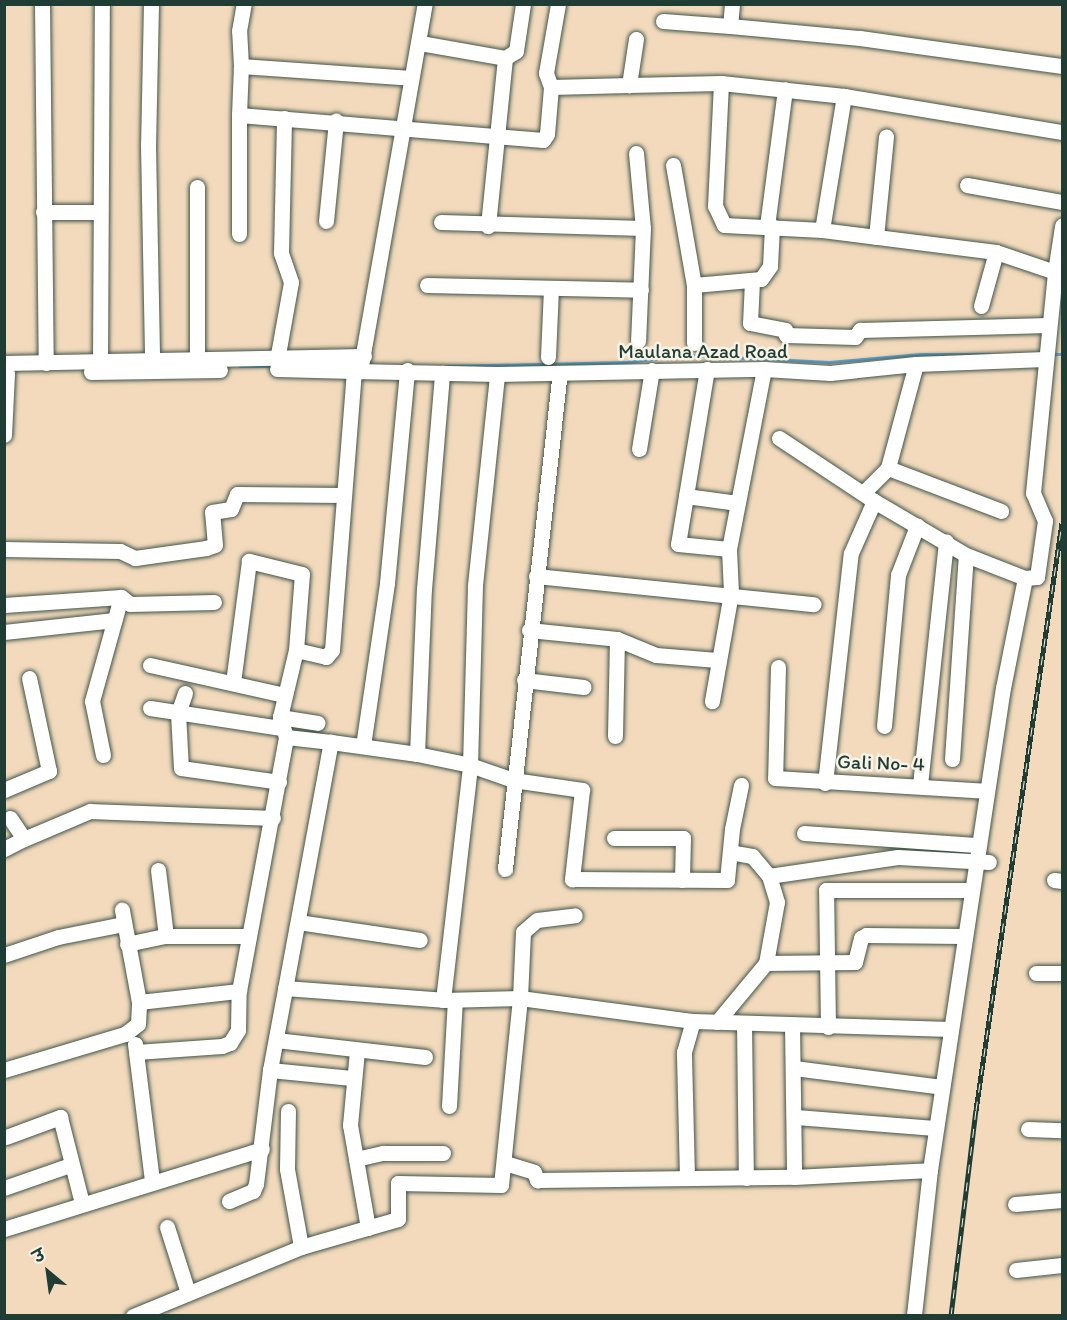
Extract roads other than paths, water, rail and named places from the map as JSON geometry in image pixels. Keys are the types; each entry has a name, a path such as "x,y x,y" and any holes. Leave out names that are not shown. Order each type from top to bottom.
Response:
{"street":[{"path":"42,4 46,363"},
{"path":"100,362 99,212 102,4"},
{"path":"151,4 148,145 152,361"},
{"path":"239,234 238,115 241,66 239,31 243,4"},
{"path":"296,650 326,657 332,650 343,495 360,365 411,78 420,43 425,4"},
{"path":"420,43 505,58 516,51 524,4"},
{"path":"238,115 336,120 543,140 547,134 551,87 546,73 558,4"},
{"path":"730,26 732,4"},
{"path":"663,21 860,38 1062,66"},
{"path":"629,85 636,39"},
{"path":"489,226 505,58"},
{"path":"241,66 411,78"},
{"path":"551,87 721,84 785,89 844,96 1062,132"},
{"path":"721,84 715,190 718,218 733,227 770,226 822,230 996,252 1055,272"},
{"path":"694,285 761,279 770,266 770,226 785,89"},
{"path":"822,230 844,96"},
{"path":"277,360 291,282 280,253 284,118"},
{"path":"326,221 336,120"},
{"path":"876,237 885,136"},
{"path":"636,153 643,228 639,341"},
{"path":"673,165 694,285 694,343"},
{"path":"967,185 1062,202"},
{"path":"197,187 197,360"},
{"path":"43,212 99,212"},
{"path":"441,222 489,226 643,228"},
{"path":"779,438 868,497 946,541 966,555 1025,578 1037,577 1046,521 1033,493 1045,354 1062,226"},
{"path":"981,306 996,252"},
{"path":"752,281 750,323 785,330 786,334 855,337 860,330 1049,325"},
{"path":"427,285 641,290"},
{"path":"548,357 551,288"},
{"name":"Maulana Azad Road","path":"360,365 442,373 497,374 707,369 764,369 830,373 1045,354"},
{"path":"5,370 46,363 197,360 277,360 360,365"},
{"path":"825,783 851,553 868,497 888,468 916,364"},
{"path":"5,370 360,365"},
{"path":"707,369 678,544 729,549"},
{"path":"711,701 731,593 729,549 764,369"},
{"path":"4,435 5,370"},
{"path":"363,746 387,583 407,370"},
{"path":"639,449 652,370"},
{"path":"417,754 424,589 442,373"},
{"path":"505,869 524,680 560,373"},
{"path":"449,1106 449,1000 470,765 475,585 497,374"},
{"path":"888,468 1001,511"},
{"path":"4,549 120,551 135,558 206,548 215,545 212,512 231,509 237,494 343,495"},
{"path":"686,496 738,503"},
{"path":"884,726 898,575 917,526"},
{"path":"920,785 946,541"},
{"path":"952,759 966,555"},
{"path":"136,1052 231,1043 238,1030 239,991 279,782 284,695 296,650 302,574 249,561 233,683"},
{"path":"536,576 731,593 813,604"},
{"path":"914,1316 935,1128 963,936 980,856 986,791 1025,578"},
{"path":"103,755 92,700 121,597"},
{"path":"4,605 121,597 130,604 214,602"},
{"path":"4,632 114,620"},
{"path":"530,630 617,639 656,655 717,660"},
{"path":"615,736 617,639"},
{"path":"150,665 284,695"},
{"name":"Gali No- 4","path":"778,667 775,778 825,783 920,785 986,791"},
{"path":"4,790 49,771 29,678"},
{"path":"524,680 584,687"},
{"path":"184,693 178,713 181,768 279,782"},
{"path":"150,708 282,727 331,742 417,754 470,765 513,780 582,790 572,879 727,880 741,785"},
{"path":"282,727 318,723"},
{"path":"229,1201 253,1191 262,1149 270,1070 331,742"},
{"path":"4,849 24,838 90,811 273,818"},
{"path":"10,818 24,838"},
{"path":"804,833 980,856"},
{"path":"614,838 683,838 682,880"},
{"path":"717,1022 766,963 777,902 770,876 752,856 730,852"},
{"path":"770,876 898,857 980,856"},
{"path":"158,870 166,936"},
{"path":"828,1027 825,890 971,890"},
{"path":"134,1316 301,1247 398,1219 398,1183 501,1185 505,1163 525,926 537,920 575,915"},
{"path":"4,955 122,917 139,1002 140,1016 133,1030 152,1180"},
{"path":"298,922 420,940"},
{"path":"766,963 855,962 861,939 866,935 963,936"},
{"path":"127,944 166,936 249,936"},
{"path":"1036,973 1062,974"},
{"path":"285,988 449,1000 520,998 693,1021 828,1027 951,1029"},
{"path":"139,1002 239,991"},
{"path":"687,1178 684,1052 693,1021"},
{"path":"744,1023 746,1178"},
{"path":"792,1025 796,1117 794,1177"},
{"path":"4,1070 133,1030"},
{"path":"276,1040 425,1057"},
{"path":"357,1051 352,1078 350,1125 368,1228"},
{"path":"794,1068 942,1087"},
{"path":"270,1070 352,1078"},
{"path":"288,1111 287,1169 301,1247"},
{"path":"6,1137 60,1117 70,1165 82,1203"},
{"path":"796,1117 935,1128"},
{"path":"1028,1129 1062,1130"},
{"path":"4,1229 152,1180 262,1149"},
{"path":"356,1159 383,1153 443,1153"},
{"path":"505,1163 534,1172 537,1180 794,1177 930,1170"},
{"path":"4,1188 70,1165"},
{"path":"1015,1204 1062,1200"},
{"path":"167,1227 188,1293"},
{"path":"1016,1270 1062,1265"}],"waterway":[{"path":"447,366 627,362 688,355 829,362 921,354 989,354"},
{"path":"1052,354 1062,354"},
{"path":"240,366 273,366"}],"railway":[{"path":"951,1316 976,1110 1062,523"}]}
